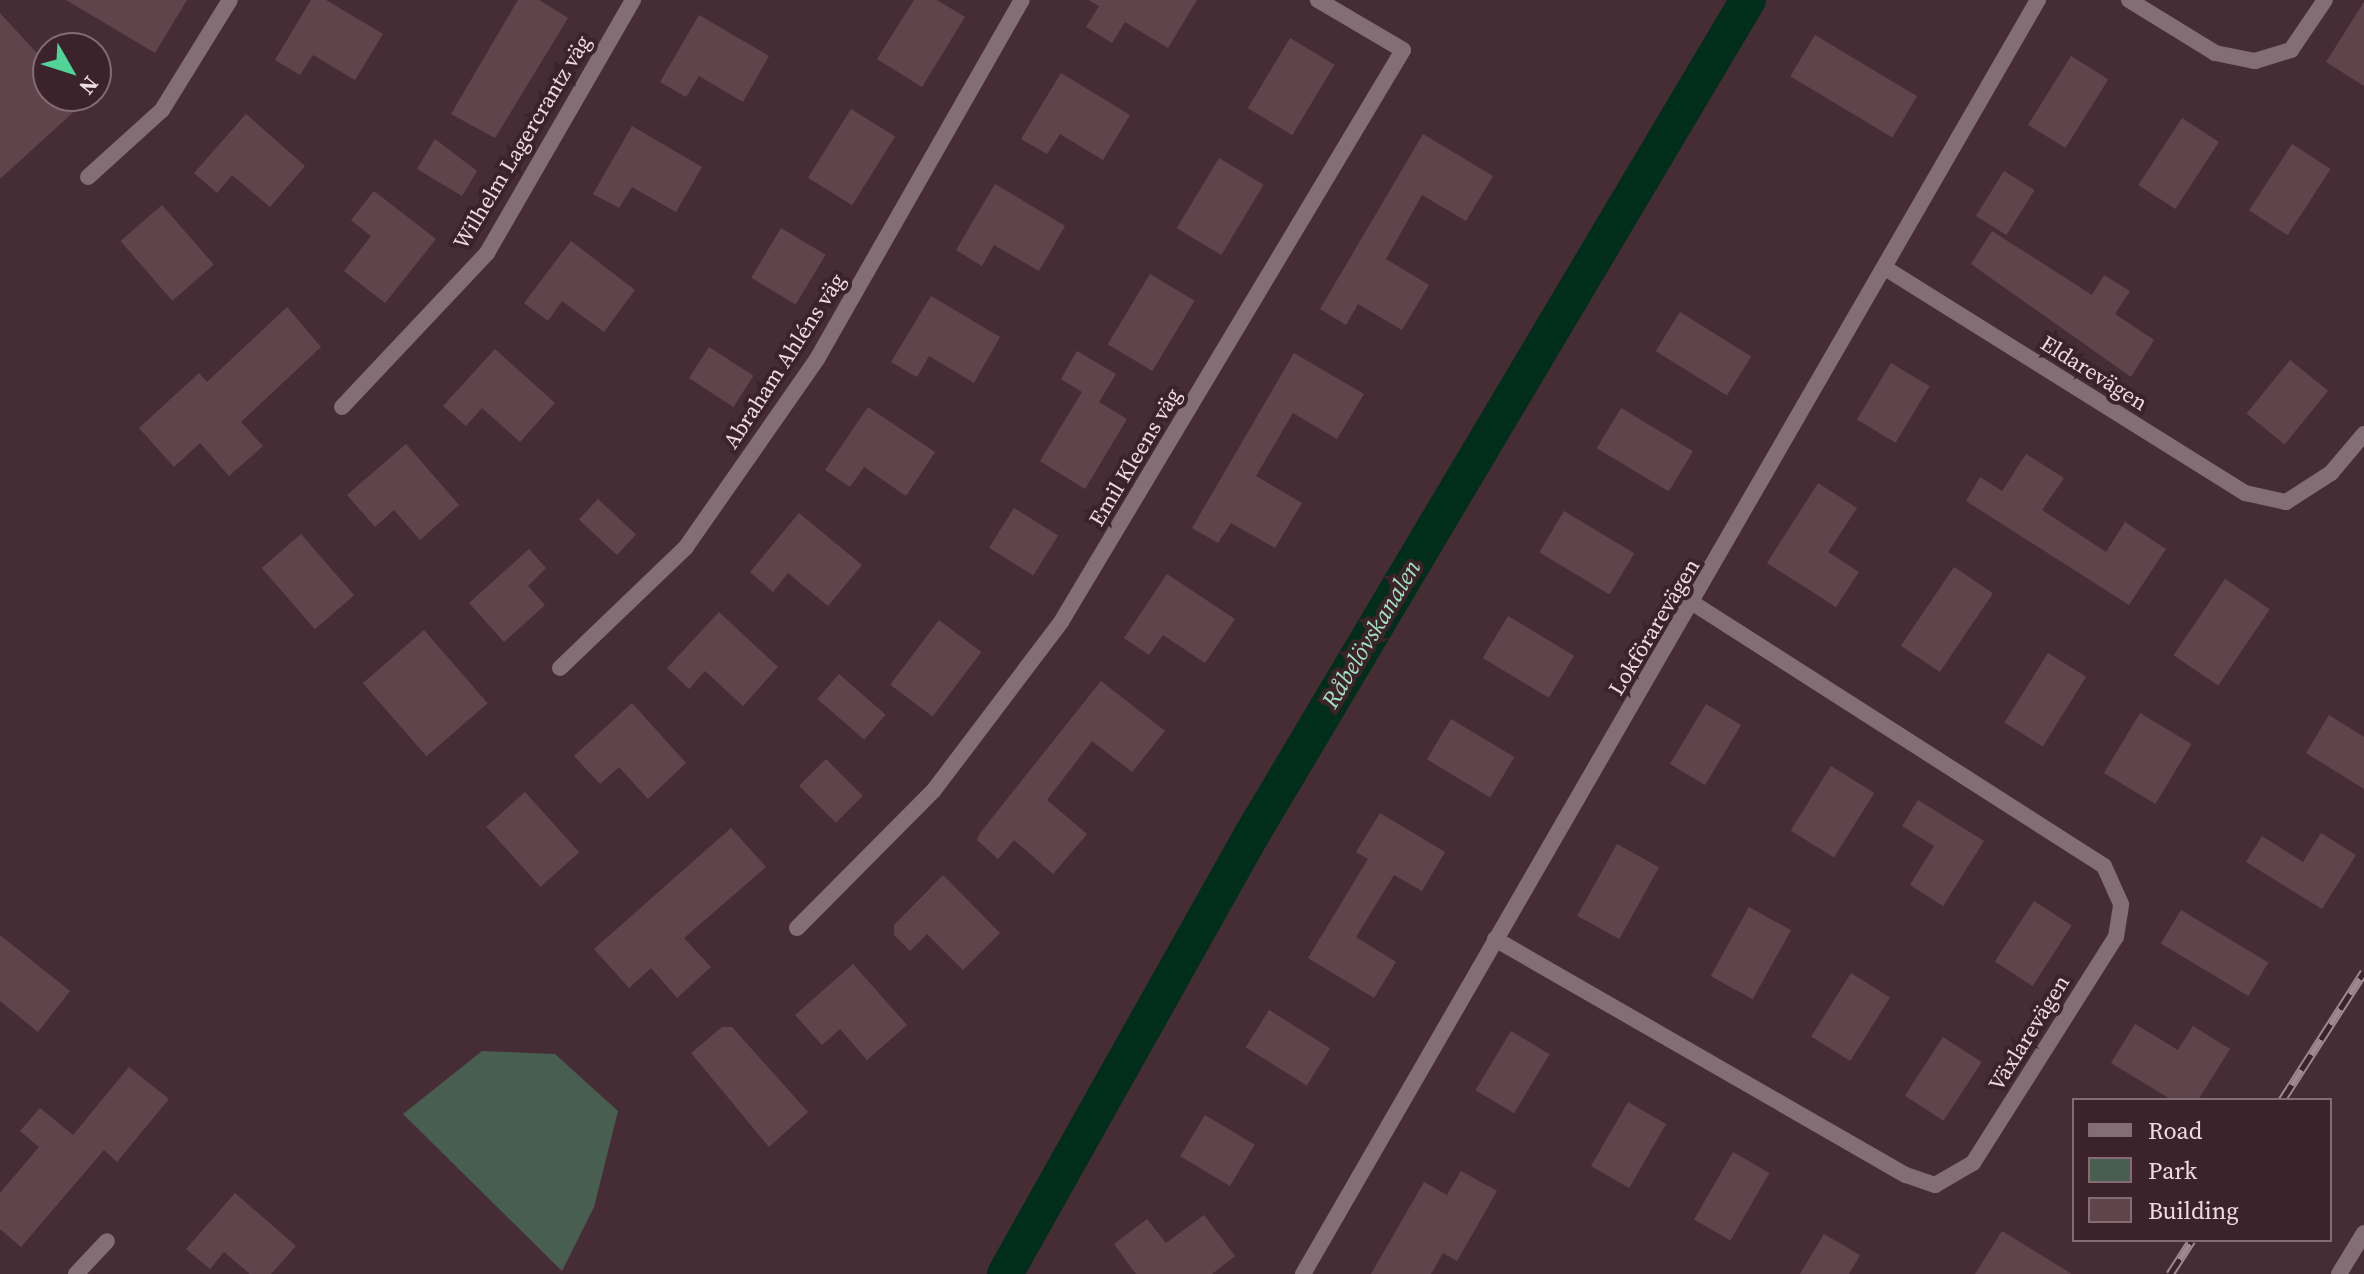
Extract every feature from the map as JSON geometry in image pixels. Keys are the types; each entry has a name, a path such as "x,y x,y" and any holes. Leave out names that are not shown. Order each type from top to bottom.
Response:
{"street":[{"path":"88,177 162,110 230,0"},
{"name":"Wilhelm Lagercrantz väg","path":"342,407 487,253 633,0"},
{"name":"Abraham Ahléns väg","path":"560,668 686,547 808,371 1022,0"},
{"name":"Emil Kleens väg","path":"797,928 934,790 1061,622 1403,50 1318,0"},
{"name":"Lokförarevägen","path":"1303,1274 1495,939 1694,604 2038,0"},
{"path":"2129,0 2215,53 2255,61 2291,50 2325,0"},
{"name":"Eldarevägen","path":"1885,268 2245,493 2286,502 2331,473 2364,434"},
{"name":"Växlarevägen","path":"1495,939 1906,1175 1935,1185 1973,1163 2116,937 2121,904 2104,866 1694,604"},
{"path":"2339,1274 2364,1233"},
{"path":"76,1274 107,1241"}],"green space":[{"path":"482,1051 555,1054 618,1111 594,1207 562,1271 403,1114"}],"building":[{"path":"66,0 187,0 155,53"},
{"path":"311,0 326,0 383,34 355,80 313,55 300,75 275,60"},
{"path":"518,0 539,0 568,18 495,138 451,114"},
{"path":"914,0 937,0 965,17 922,87 877,59"},
{"path":"1088,0 1197,0 1168,48 1125,22 1112,43 1086,27 1099,6"},
{"path":"2364,2 2364,86 2326,62"},
{"path":"0,13 32,48 32,112 73,112 0,179"},
{"path":"699,15 769,56 743,102 699,76 686,97 660,82"},
{"path":"1815,35 1917,96 1892,137 1790,76"},
{"path":"1290,38 1335,65 1292,135 1248,108"},
{"path":"2071,56 2108,79 2065,148 2028,125"},
{"path":"1061,73 1130,115 1103,160 1060,134 1047,154 1021,139"},
{"path":"851,109 895,137 852,205 808,178"},
{"path":"246,114 305,166 270,207 232,175 217,193 194,173"},
{"path":"2182,118 2219,142 2175,209 2138,185"},
{"path":"632,126 702,167 676,212 632,187 619,208 593,194"},
{"path":"1423,134 1493,176 1466,221 1422,195 1386,259 1429,285 1402,330 1358,304 1346,325 1320,309"},
{"path":"435,139 477,171 462,196 417,169"},
{"path":"2292,144 2331,169 2288,235 2249,210"},
{"path":"1219,158 1264,185 1221,255 1177,228"},
{"path":"2004,171 2035,190 2006,235 1976,216"},
{"path":"995,184 1065,226 1039,271 994,245 982,266 956,250"},
{"path":"374,191 436,239 385,303 344,271 371,236 351,220"},
{"path":"162,205 214,265 172,301 120,241"},
{"path":"781,228 826,255 796,304 751,278"},
{"path":"1992,231 2092,295 2104,275 2130,291 2115,314 2154,340 2131,377 1971,264"},
{"path":"571,241 635,290 604,332 562,301 548,321 524,303"},
{"path":"1150,274 1195,301 1152,371 1108,344"},
{"path":"931,296 1000,337 974,383 929,356 917,377 891,362"},
{"path":"287,307 321,347 241,422 263,446 229,476 200,443 174,467 139,428 199,373 207,382"},
{"path":"1680,312 1751,357 1727,396 1656,351"},
{"path":"709,347 753,376 733,407 689,378"},
{"path":"495,349 555,403 520,442 482,408 466,426 443,406"},
{"path":"1077,351 1116,374 1099,402 1127,419 1085,489 1040,461 1082,392 1061,379"},
{"path":"1294,353 1364,394 1337,439 1293,413 1256,476 1302,503 1275,548 1231,523 1218,543 1192,528"},
{"path":"2290,360 2328,391 2285,444 2247,414"},
{"path":"1891,363 1930,386 1896,443 1857,420"},
{"path":"868,407 935,452 906,496 864,467 850,487 825,470"},
{"path":"1621,408 1693,451 1669,492 1597,448"},
{"path":"406,444 459,505 420,540 394,510 375,527 347,495"},
{"path":"2026,454 2064,478 2042,510 2106,552 2125,522 2166,549 2129,605 1966,501 1980,477 2002,491"},
{"path":"1818,483 1857,508 1828,552 1859,572 1836,607 1767,563"},
{"path":"598,499 636,534 617,555 579,519"},
{"path":"1014,508 1058,536 1033,575 989,548"},
{"path":"1564,511 1634,553 1610,594 1539,552"},
{"path":"799,513 862,565 828,606 788,573 773,592 750,572"},
{"path":"301,534 354,595 315,629 262,568"},
{"path":"529,549 546,568 528,586 545,605 504,642 469,603"},
{"path":"1954,567 1993,593 1940,672 1901,646"},
{"path":"1167,574 1235,619 1205,663 1163,635 1149,655 1124,638"},
{"path":"2225,579 2270,609 2218,685 2174,655"},
{"path":"719,612 778,667 743,706 705,671 689,689 667,668"},
{"path":"1508,616 1574,656 1549,698 1483,658"},
{"path":"939,620 981,652 933,717 890,685"},
{"path":"424,630 488,703 427,756 363,683"},
{"path":"2048,653 2086,677 2043,746 2005,723"},
{"path":"839,674 886,715 864,740 817,699"},
{"path":"1101,681 1165,731 1132,772 1092,741 1047,800 1087,834 1053,874 1014,840 998,859 977,840 980,833"},
{"path":"632,703 686,763 648,799 619,767 600,784 574,756"},
{"path":"1706,704 1741,725 1705,785 1670,764"},
{"path":"2140,713 2191,744 2155,804 2104,773"},
{"path":"2329,715 2364,737 2364,789 2306,753"},
{"path":"1451,719 1514,757 1490,797 1427,759"},
{"path":"826,759 863,796 836,823 799,786"},
{"path":"1831,766 1874,793 1834,857 1791,830"},
{"path":"525,792 579,852 541,887 486,827"},
{"path":"1918,800 1984,841 1943,906 1910,885 1934,846 1902,826"},
{"path":"1380,813 1445,852 1422,891 1394,875 1356,937 1396,962 1374,998 1308,958 1368,859 1356,852"},
{"path":"731,828 766,867 684,938 711,967 677,998 651,968 629,988 594,949"},
{"path":"2321,833 2356,855 2322,909 2246,862 2262,836 2303,862"},
{"path":"1617,844 1659,867 1619,939 1577,916"},
{"path":"943,875 1000,933 963,970 927,934 910,951 894,935 894,925"},
{"path":"2034,901 2072,926 2033,986 1995,961"},
{"path":"1749,907 1791,930 1753,999 1711,976"},
{"path":"2181,910 2268,963 2248,996 2161,943"},
{"path":"0,935 70,991 38,1032 0,1001"},
{"path":"853,964 907,1025 867,1060 840,1029 822,1045 795,1015"},
{"path":"1851,973 1890,997 1850,1061 1811,1037"},
{"path":"1269,1010 1330,1048 1307,1085 1246,1047"},
{"path":"2135,1024 2178,1050 2193,1026 2230,1049 2199,1098 2169,1098 2111,1063"},
{"path":"722,1027 732,1027 808,1112 769,1147 691,1053"},
{"path":"1511,1031 1550,1054 1514,1113 1475,1090"},
{"path":"1943,1037 1982,1062 1943,1121 1905,1096"},
{"path":"129,1067 169,1099 117,1162 104,1150 21,1247 0,1229 0,1193 39,1147 20,1131 40,1108 73,1135"},
{"path":"1628,1102 1666,1124 1629,1188 1591,1166"},
{"path":"1205,1115 1255,1145 1230,1186 1180,1156"},
{"path":"1733,1152 1769,1173 1730,1241 1694,1220"},
{"path":"1461,1171 1497,1191 1457,1261 1443,1253 1431,1274 1371,1274 1424,1182 1447,1195"},
{"path":"235,1193 296,1246 271,1274 250,1274 224,1252 210,1269 186,1249"},
{"path":"1204,1215 1235,1256 1212,1274 1136,1274 1114,1244 1147,1219 1166,1243"},
{"path":"2002,1231 2072,1274 1975,1274"},
{"path":"1824,1234 1860,1255 1849,1274 1800,1274"}],"waterway":[{"name":"Råbelövskanalen","path":"1005,1274 1251,836 1748,0"}],"railway":[{"path":"2283,1098 2364,972"},
{"path":"2170,1274 2191,1242"}]}
